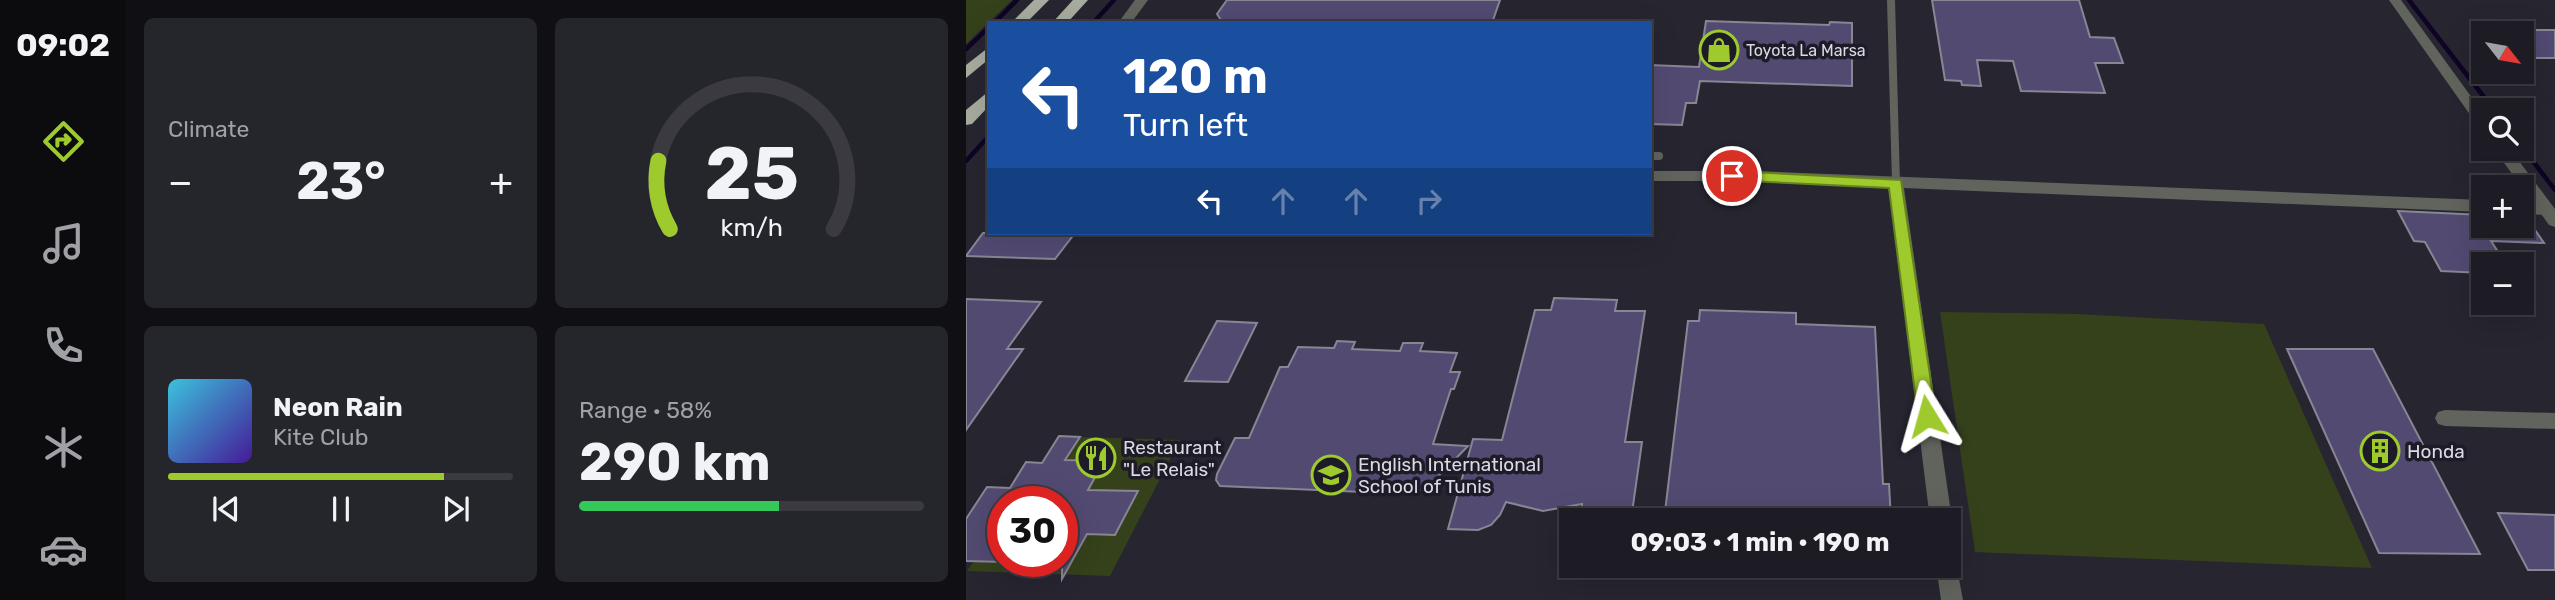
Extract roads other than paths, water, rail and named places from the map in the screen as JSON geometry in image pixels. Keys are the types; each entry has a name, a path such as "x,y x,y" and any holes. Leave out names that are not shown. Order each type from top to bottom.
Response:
{"highway":[{"path":"1020,21 1042,0"},
{"path":"1061,21 1081,0"},
{"path":"966,73 987,53"},
{"path":"966,120 987,98"}],"street":[{"path":"1126,21 1142,0"},
{"path":"2395,0 2471,106"},
{"path":"2511,161 2551,215"},
{"path":"1652,176 1756,176 2471,206"},
{"path":"1896,183 1939,508"},
{"path":"2445,418 2555,421"},
{"path":"1949,578 1952,600"}],"lane":[{"path":"1891,0 1896,183"}],"waterway":[{"path":"996,21 1017,0"},
{"path":"1095,21 1114,0"},
{"path":"2409,0 2485,98"},
{"path":"966,49 987,29"},
{"path":"966,161 987,138"},
{"path":"2533,161 2555,190"}],"place":[{"name":"Toyota La Marsa","path":"1719,50"},
{"name":"Honda","path":"2380,451"},
{"name":"Restaurant \"Le Relais\"","path":"1096,458"},
{"name":"English International School of Tunis","path":"1331,475"}]}
